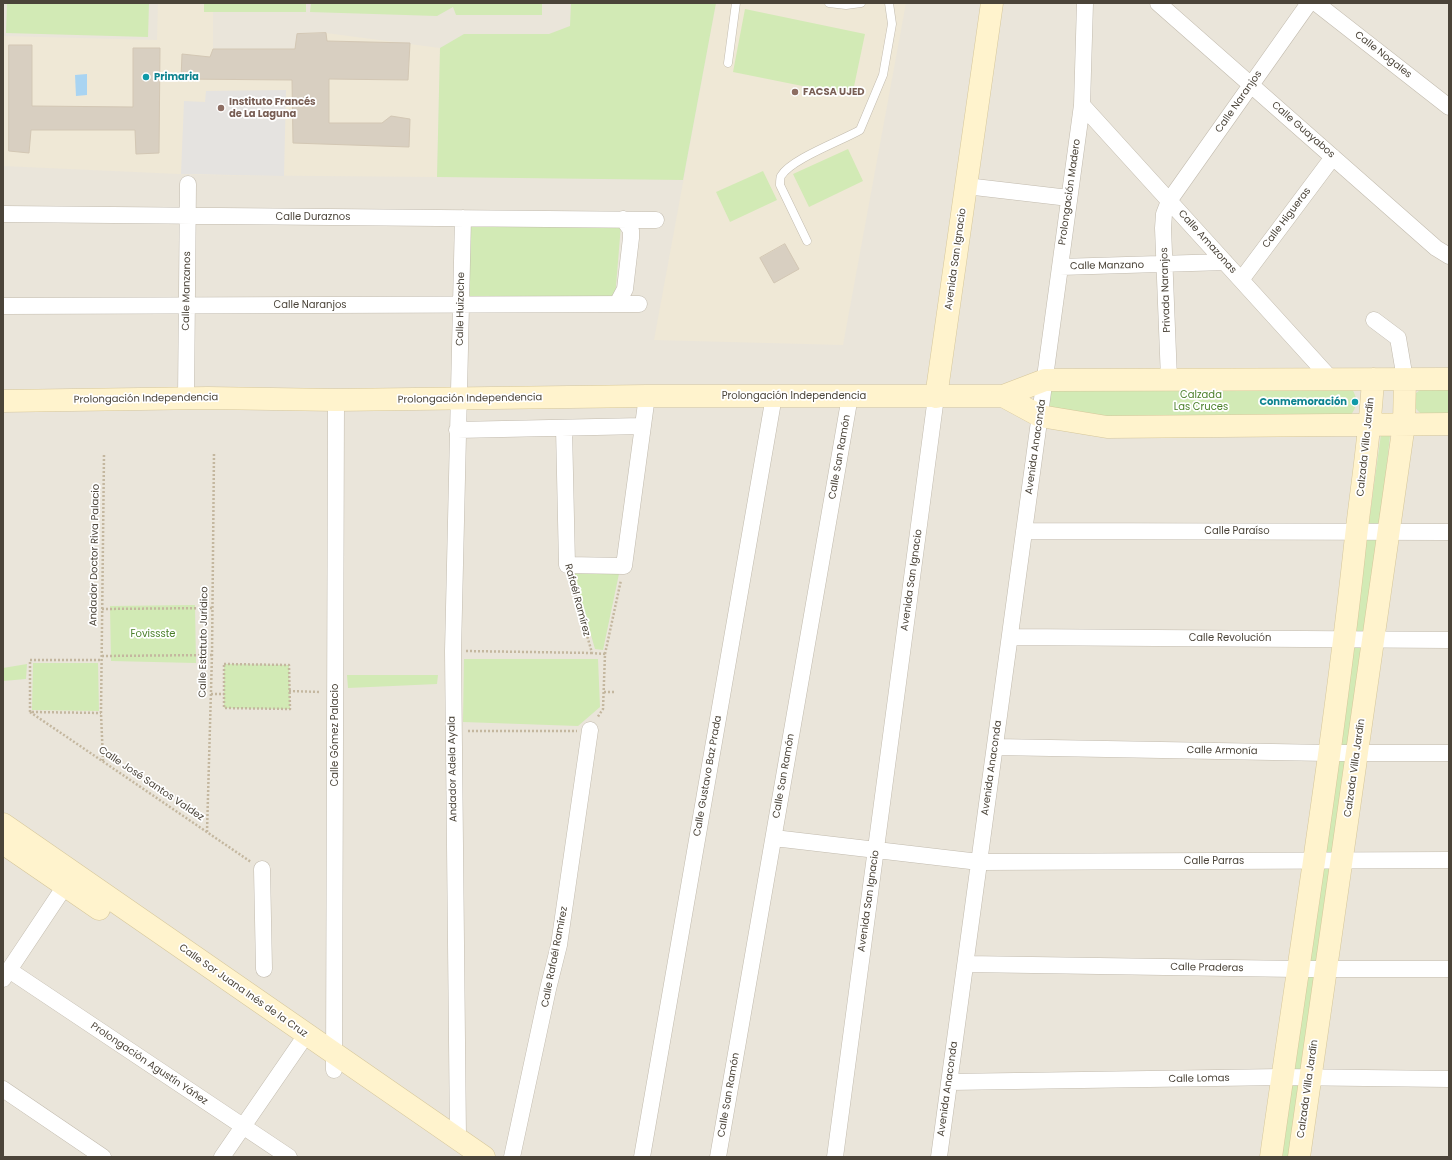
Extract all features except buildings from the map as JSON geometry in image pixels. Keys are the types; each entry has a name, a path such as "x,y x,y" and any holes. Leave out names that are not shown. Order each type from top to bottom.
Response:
{"street":[{"name":"Avenida San Ignacio","path":"835,1157 936,397 992,3"},
{"name":"Prolongación Madero","path":"1045,380 1082,105 1085,3"},
{"name":"Calle Guayabos","path":"1158,3 1436,248 1449,256"},
{"name":"Calle Naranjos","path":"1169,201 1309,3"},
{"name":"Calle Nogales","path":"1316,3 1449,107"},
{"name":"Calle Amazonas","path":"1082,105 1331,379"},
{"name":"Calle Higueras","path":"1241,280 1333,157"},
{"name":"Calle Manzanos","path":"186,398 188,184"},
{"path":"966,186 1069,198"},
{"name":"Privada Naranjos","path":"1169,201 1164,214 1169,379"},
{"name":"Calle Duraznos","path":"3,214 656,220"},
{"name":"Calle Huizache","path":"459,400 463,218"},
{"path":"623,219 631,230 631,238 625,289 617,304 639,304"},
{"name":"Calle Manzano","path":"1060,267 1225,262"},
{"name":"Calle Naranjos","path":"3,306 617,304"},
{"path":"1374,320 1398,338 1405,379"},
{"name":"Calzada Villa Jardín","path":"1270,1157 1344,639 1356,531 1371,424 1373,379"},
{"name":"Calzada Villa Jardín","path":"1299,1157 1404,424 1405,379"},
{"path":"936,397 1003,396 1045,380 1449,379"},
{"name":"Avenida Anaconda","path":"938,1157 966,964 1045,380"},
{"path":"567,565 624,566 647,396"},
{"name":"Prolongación Independencia","path":"3,401 186,398 459,400 647,396 936,397"},
{"name":"Calle Gustavo Baz Prada","path":"642,1157 774,396"},
{"name":"Calle San Ramón","path":"718,1157 850,396"},
{"path":"1003,396 1040,416 1107,427 1449,424"},
{"name":"Calle Gómez Palacio","path":"334,1062 336,400"},
{"name":"Andador Adela Ayala","path":"459,400 457,430 452,731 460,1148"},
{"path":"457,430 642,426"},
{"name":"Rafaél Ramírez","path":"564,428 567,565"},
{"name":"Calle Paraíso","path":"1024,531 1449,532"},
{"name":"Calle Revolución","path":"1010,636 1449,640"},
{"name":"Calle Rafaél Ramírez","path":"512,1157 559,945 590,730"},
{"name":"Calle Armonía","path":"995,747 1328,753 1449,753"},
{"name":"Calle Sor Juana Inés de la Cruz","path":"3,824 70,879 128,920 460,1148 484,1157"},
{"name":"Calle Parras","path":"774,838 979,862 1449,860"},
{"name":"Calle Sor Juana Inés de la Cruz","path":"3,843 70,879"},
{"path":"262,869 264,969"},
{"path":"6,974 70,879"},
{"name":"Calle Praderas","path":"966,964 1297,969 1449,969"},
{"name":"Prolongación Agustín Yáñez","path":"6,974 289,1157"},
{"path":"222,1157 302,1039"},
{"name":"Calle Lomas","path":"949,1082 1282,1078 1449,1079"},
{"path":"3,1089 103,1157"}],"lane":[{"path":"728,62 736,3"},
{"path":"829,3 846,5 861,3"},
{"path":"807,241 780,185 781,177 791,165 860,130 883,75 892,24 889,3"}],"path":[{"name":"Calle Estatuto Jurídico","path":"207,832 212,655 214,452"},
{"name":"Andador Doctor Riva Palacio","path":"103,761 101,714 104,454"},
{"name":"Rafaél Ramírez","path":"567,565 592,653"},
{"path":"452,731 590,730 602,709 605,654 624,566"},
{"path":"102,609 212,608"},
{"path":"453,651 605,654"},
{"path":"102,656 212,655"},
{"path":"101,714 30,712 30,660 102,660"},
{"path":"224,664 289,666 289,691 290,709 224,708 224,664"},
{"path":"26,693 30,687"},
{"path":"289,691 335,693"},
{"path":"604,692 616,692"},
{"path":"211,694 224,694"},
{"name":"Calle José Santos Valdez","path":"30,712 262,869"}],"shaded area":[{"path":"3,3 1449,3 1449,1157 3,1157"},
{"name":"Instituto Francés de La Laguna","path":"158,3 213,3 213,49 295,49 297,34 326,33 440,48 437,177 201,175 3,166 3,36 157,40"},
{"name":"FACSA UJED","path":"716,3 906,3 843,345 654,340"},
{"path":"286,90 284,176 181,174 184,101 205,102 206,91"}],"green space":[{"path":"7,3 149,3 148,37 6,33"},
{"path":"204,3 306,3 306,12 204,12"},
{"path":"311,3 542,3 542,15 456,15 453,7 437,16 310,12"},
{"path":"571,3 716,3 683,180 437,177 440,48 464,34 549,34 570,26"},
{"path":"745,9 865,34 852,96 733,72"},
{"path":"848,149 863,181 809,207 793,174"},
{"path":"763,171 777,200 730,222 716,192"},
{"path":"462,223 621,225 615,298 460,297"},
{"path":"1449,386 1449,417 1424,416 1413,404 1415,394 1420,390"},
{"name":"Calzada Las Cruces","path":"1352,389 1356,399 1356,406 1350,416 1076,418 1051,411 1047,404 1050,391"},
{"path":"1387,432 1390,436 1380,525 1294,1157 1282,1157 1381,434"},
{"path":"572,569 620,569 603,650 595,649"},
{"name":"Fovissste","path":"195,605 196,663 111,661 110,606"},
{"path":"464,659 598,659 600,707 578,726 463,722"},
{"path":"33,663 98,663 99,711 32,710"},
{"path":"27,664 26,679 3,681 3,668"},
{"path":"224,664 289,665 290,709 224,708"},
{"path":"347,675 438,675 437,684 348,688"}],"water":[{"path":"87,74 87,95 76,96 75,75"}],"place":[{"name":"Primaria","path":"146,77"},
{"name":"FACSA UJED","path":"795,92"},
{"name":"Instituto Francés de La Laguna","path":"221,108"},
{"name":"Conmemoración","path":"1355,402"}]}
